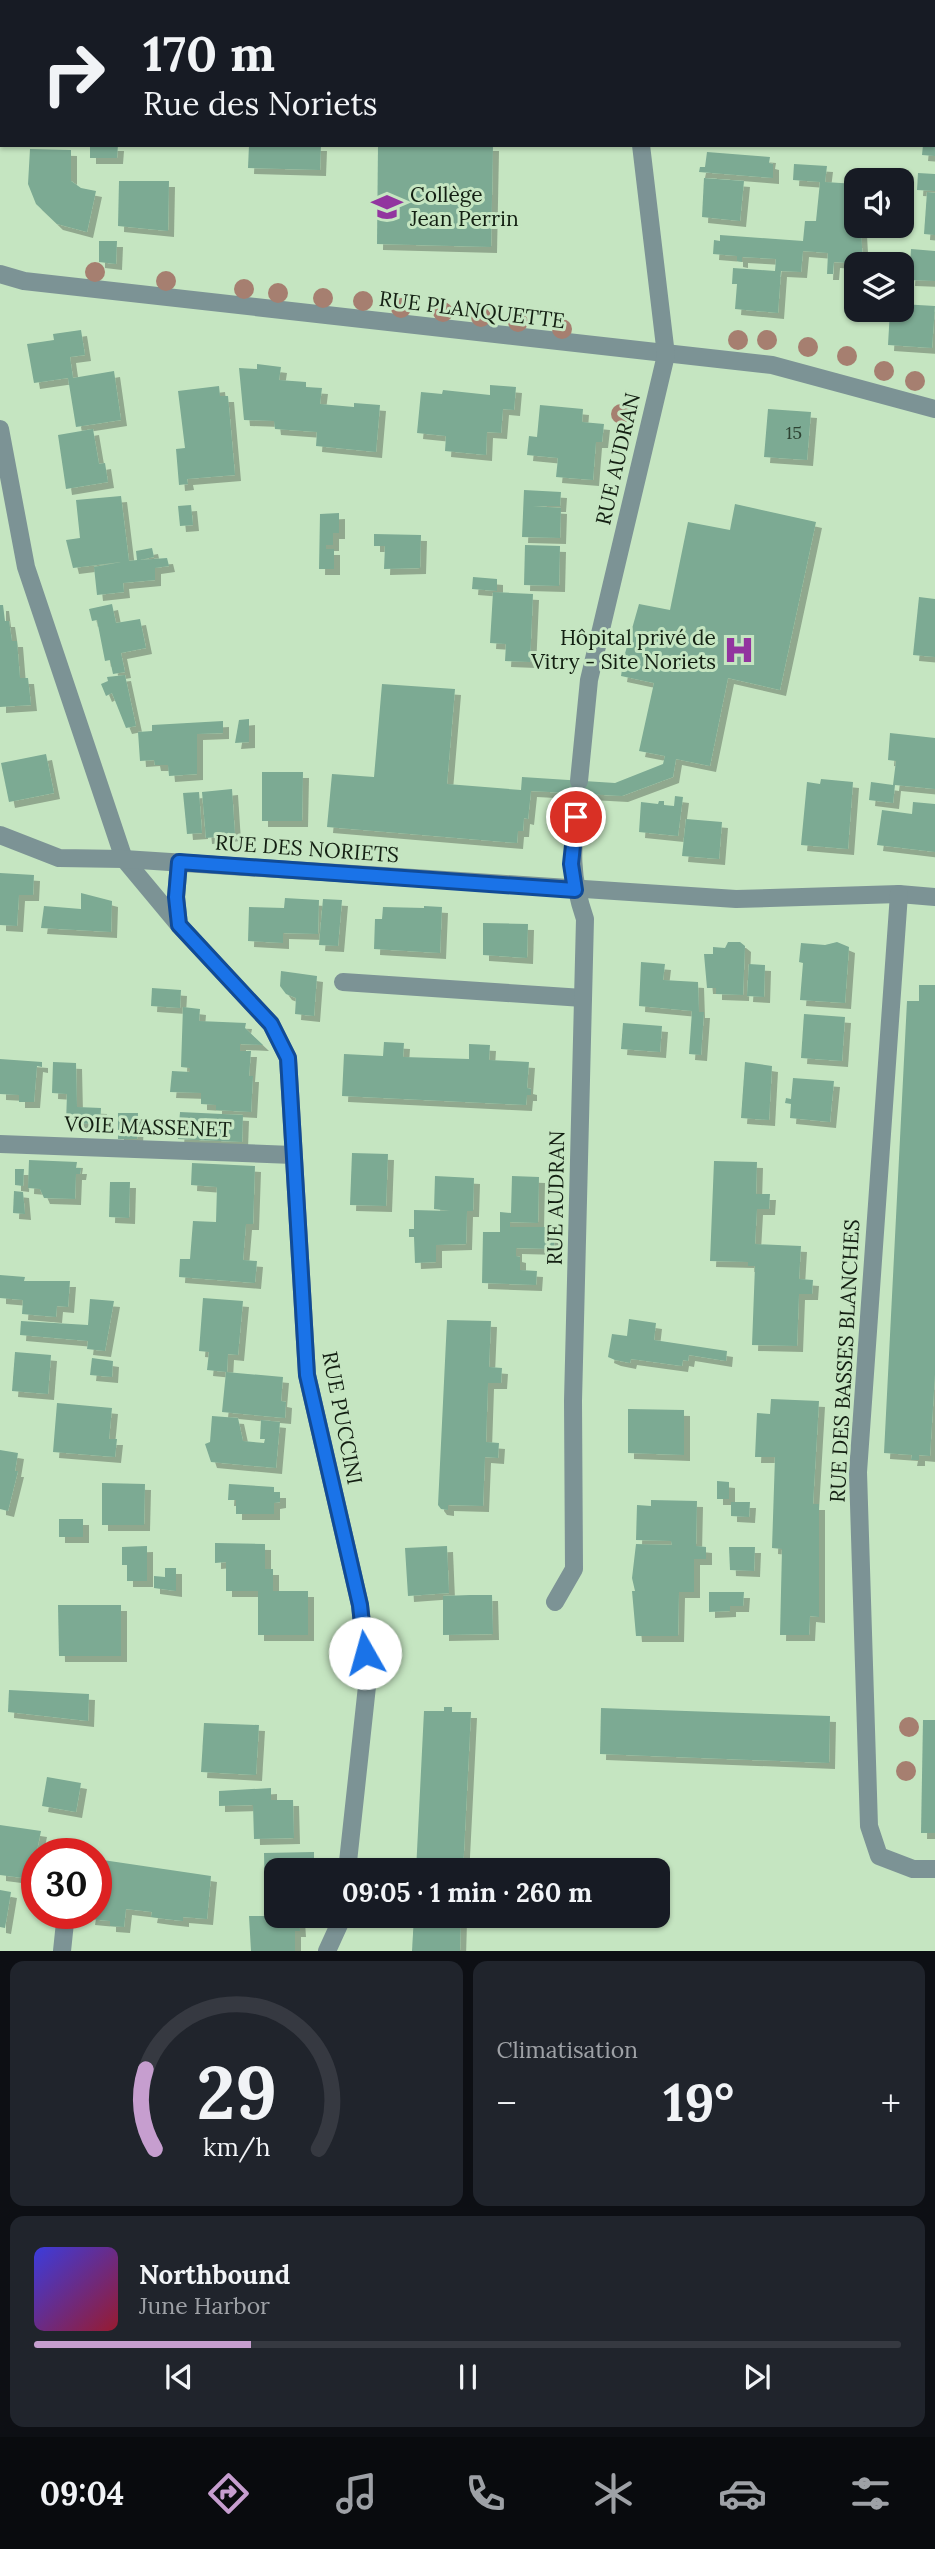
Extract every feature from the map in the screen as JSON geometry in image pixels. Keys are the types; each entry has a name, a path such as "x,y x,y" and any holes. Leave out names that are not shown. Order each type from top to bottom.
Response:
{"street":[{"name":"RUE AUDRAN","path":"555,1602 575,1569 573,1401 585,919 575,890 571,864 589,680 666,355 641,147"},
{"name":"RUE PLANQUETTE","path":"0,274 24,281 772,365 935,409"},
{"path":"0,429 26,567 124,859"},
{"name":"RUE DES NORIETS","path":"0,835 60,858 179,862 736,899 899,894 935,897"},
{"name":"RUE PUCCINI","path":"124,859 179,925 271,1024 288,1058 307,1375 360,1605 368,1677 348,1858"},
{"path":"179,862 176,897 179,925"},
{"name":"RUE DES BASSES BLANCHES","path":"899,894 858,1472 862,1666 869,1826 879,1856 913,1869 935,1868"},
{"path":"343,982 583,998"},
{"name":"VOIE MASSENET","path":"0,1144 293,1155"},
{"path":"327,1951 338,1928"},
{"path":"62,1951 64,1929"}],"building":[{"path":"90,147 118,147 117,158 90,158"},
{"path":"249,147 321,147 320,170 248,168"},
{"path":"378,147 493,147 491,247 377,244"},
{"path":"923,147 935,147 935,156 922,155"},
{"path":"30,149 71,150 71,181 81,188 96,191 87,232 57,224 36,204 28,184"},
{"path":"707,152 770,157 773,178 699,172 700,167 705,167"},
{"path":"794,164 827,166 825,182 844,183 844,238 861,238 862,252 844,252 844,263 834,262 833,274 827,274 828,253 803,251 801,272 781,271 778,313 735,309 737,284 732,284 733,268 775,271 776,259 742,257 742,262 737,261 737,256 713,254 714,240 720,241 720,235 803,241 805,221 816,221 820,182 793,180"},
{"path":"918,173 935,174 935,191 917,190"},
{"path":"704,178 744,181 740,221 702,217"},
{"path":"119,181 169,181 168,231 118,226"},
{"path":"927,192 935,193 935,235 924,234"},
{"path":"99,241 117,241 116,264 99,262"},
{"path":"911,249 935,251 935,281 914,280 914,252 911,252"},
{"path":"914,305 935,306 932,348 888,345 889,322 914,322"},
{"path":"81,330 85,355 70,357 73,378 114,371 121,420 76,427 68,378 34,383 27,344 54,340 53,334"},
{"path":"257,364 281,367 279,380 306,382 306,387 322,388 320,404 354,407 354,403 380,405 376,452 316,446 317,432 275,429 274,421 244,420 239,368 257,369"},
{"path":"490,385 516,387 514,410 503,409 501,433 487,432 486,455 445,451 446,436 417,433 421,392 442,394 443,390 490,395"},
{"path":"219,386 220,396 228,396 235,475 187,479 188,484 179,485 176,449 185,448 178,391"},
{"path":"540,405 583,409 582,422 604,424 602,442 596,442 593,480 556,477 558,458 527,455 529,436 537,437"},
{"path":"768,409 811,412 807,460 764,457"},
{"path":"93,429 99,464 105,463 108,482 66,489 58,435"},
{"path":"524,490 561,492 560,506 533,506 561,508 560,538 522,537"},
{"path":"121,496 129,561 137,560 136,551 152,548 154,557 140,560 167,558 169,566 155,568 155,580 123,583 124,592 97,595 94,567 121,562 73,568 66,540 80,538 76,500"},
{"path":"735,504 816,522 780,690 728,678 710,766 676,759 673,777 622,796 531,791 528,819 524,818 523,831 518,831 517,843 327,827 332,774 374,777 382,684 455,689 447,784 521,790 522,777 615,783 663,764 665,756 639,751 654,683 621,676 624,657 639,604 670,610 688,522 730,530"},
{"path":"191,505 193,525 180,526 178,506"},
{"path":"339,513 339,533 333,533 333,545 326,545 326,549 334,549 334,569 319,569 320,514"},
{"path":"374,534 421,535 420,568 384,569 385,546 374,546"},
{"path":"525,545 560,546 559,586 524,585"},
{"path":"473,577 497,579 497,591 472,589"},
{"path":"493,592 533,594 530,662 505,661 506,644 490,643"},
{"path":"919,597 935,599 935,657 913,655"},
{"path":"112,604 116,623 140,619 146,648 121,653 125,672 113,674 110,660 105,661 97,620 92,621 89,609"},
{"path":"0,605 3,605 5,621 9,621 12,641 17,641 20,678 28,678 31,705 0,707"},
{"path":"125,675 136,726 126,728 112,693 106,696 101,684 108,681 107,677"},
{"path":"249,719 249,742 235,743 239,720"},
{"path":"223,721 223,733 197,734 197,774 169,776 168,765 155,765 154,760 140,761 138,732 152,731 152,725"},
{"path":"890,733 935,738 935,789 895,785 893,803 869,800 871,782 893,785 896,761 888,760"},
{"path":"46,754 54,793 9,802 1,763"},
{"path":"262,772 303,772 302,821 262,821"},
{"path":"821,779 853,782 848,849 801,845 807,782 820,784"},
{"path":"232,789 235,835 206,838 202,792"},
{"path":"199,792 202,833 187,834 183,793"},
{"path":"675,796 683,797 678,836 639,832 641,802 658,804 659,801 664,801 664,805 674,806"},
{"path":"913,802 935,804 935,852 877,845 882,810 912,814"},
{"path":"686,819 722,822 719,859 682,856"},
{"path":"0,873 34,875 33,895 19,895 17,926 0,925"},
{"path":"81,893 112,901 111,932 41,928 44,906 81,909"},
{"path":"285,898 319,900 318,934 283,933 283,943 248,941 249,907 284,908"},
{"path":"323,899 342,900 338,946 319,945"},
{"path":"383,907 442,907 440,953 374,949 375,919 382,919"},
{"path":"483,923 528,924 527,958 483,955"},
{"path":"728,942 740,942 745,946 743,995 716,994 716,988 707,988 704,954 713,954 713,947 725,948"},
{"path":"837,942 849,947 845,1003 800,1000 803,963 799,962 801,943 825,945"},
{"path":"641,962 665,964 663,980 698,982 699,1012 704,1012 701,1055 689,1054 692,1011 639,1006"},
{"path":"749,964 765,965 764,997 747,996"},
{"path":"281,971 317,976 314,1016 295,1014 296,998 286,994 280,986"},
{"path":"919,985 935,985 935,1374 930,1456 919,1455 919,1460 911,1460 912,1455 884,1453 907,1001 919,1001"},
{"path":"152,988 181,990 180,1008 151,1006"},
{"path":"183,1007 200,1009 199,1021 246,1023 245,1028 263,1045 240,1044 240,1051 251,1051 251,1112 216,1110 216,1105 201,1104 201,1093 170,1092 172,1071 190,1072 190,1068 181,1067"},
{"path":"804,1014 845,1017 842,1061 801,1058"},
{"path":"623,1023 662,1026 660,1052 621,1049"},
{"path":"384,1042 404,1043 403,1057 469,1059 469,1044 490,1045 489,1060 529,1062 527,1088 531,1089 531,1095 527,1095 526,1105 342,1096 344,1054 383,1056"},
{"path":"0,1059 42,1062 42,1067 37,1066 34,1102 19,1102 19,1095 0,1094"},
{"path":"53,1062 76,1063 77,1107 101,1108 100,1124 66,1123 67,1094 52,1093"},
{"path":"745,1062 772,1066 769,1120 741,1118"},
{"path":"793,1078 834,1081 830,1122 790,1118 791,1104 785,1103 786,1098 791,1099"},
{"path":"180,1112 243,1115 242,1142 178,1139"},
{"path":"118,1113 138,1113 137,1139 118,1139"},
{"path":"352,1153 388,1154 386,1206 350,1205"},
{"path":"29,1160 77,1162 76,1168 81,1168 80,1174 76,1174 75,1199 44,1198 40,1189 28,1188"},
{"path":"714,1161 757,1162 756,1194 770,1194 769,1209 757,1209 755,1244 801,1246 799,1279 813,1280 812,1294 799,1294 797,1346 752,1345 755,1266 748,1266 748,1262 710,1261"},
{"path":"192,1163 255,1166 253,1224 246,1224 243,1260 257,1261 255,1283 179,1277 180,1259 190,1259 193,1221 216,1222 217,1187 191,1185"},
{"path":"15,1169 24,1169 23,1186 15,1185"},
{"path":"435,1176 474,1178 473,1211 467,1211 466,1244 436,1245 436,1262 415,1263 414,1237 409,1237 409,1229 414,1229 414,1210 450,1211 434,1209"},
{"path":"512,1176 539,1177 538,1223 510,1222 510,1227 555,1227 554,1249 516,1248 516,1256 520,1257 520,1270 537,1271 536,1285 482,1283 483,1232 500,1232 500,1212 511,1213"},
{"path":"110,1182 130,1182 129,1218 109,1217"},
{"path":"14,1191 23,1192 25,1214 13,1213"},
{"path":"0,1275 25,1277 24,1281 70,1281 68,1307 57,1306 56,1317 22,1314 23,1300 0,1298"},
{"path":"203,1298 243,1301 238,1355 228,1354 227,1372 207,1370 209,1352 199,1351"},
{"path":"90,1299 114,1301 105,1351 87,1349 88,1341 20,1335 21,1321 88,1325"},
{"path":"629,1319 656,1323 654,1340 727,1351 726,1361 689,1355 688,1361 683,1360 682,1366 631,1359 630,1363 608,1357 612,1334 627,1336"},
{"path":"447,1320 491,1321 489,1367 502,1368 501,1383 488,1383 486,1442 499,1443 498,1458 485,1457 483,1506 448,1505 448,1510 441,1509 438,1505"},
{"path":"15,1352 51,1355 48,1394 12,1391"},
{"path":"92,1358 113,1361 112,1377 90,1375"},
{"path":"226,1372 283,1377 281,1401 286,1402 285,1418 222,1412"},
{"path":"771,1399 819,1401 813,1504 819,1504 819,1617 810,1616 809,1635 780,1635 782,1549 772,1548 775,1457 755,1457 757,1413 770,1414"},
{"path":"57,1403 112,1408 109,1439 117,1439 115,1457 53,1452"},
{"path":"628,1409 684,1410 684,1455 628,1453"},
{"path":"212,1416 238,1418 243,1441 264,1443 265,1439 260,1439 261,1420 280,1422 276,1468 211,1462 205,1444 210,1442"},
{"path":"0,1450 18,1453 15,1471 18,1471 8,1511 0,1509"},
{"path":"717,1481 729,1482 729,1499 717,1499"},
{"path":"102,1483 145,1484 144,1525 102,1525"},
{"path":"229,1484 274,1487 274,1492 280,1492 280,1502 274,1503 274,1514 236,1514 236,1500 228,1500"},
{"path":"651,1500 697,1501 696,1546 706,1547 706,1559 694,1559 694,1592 679,1592 678,1636 636,1636 632,1578 636,1544 672,1545 671,1541 636,1540 637,1505 651,1506"},
{"path":"731,1502 750,1502 749,1517 731,1516"},
{"path":"59,1519 83,1519 83,1537 59,1537"},
{"path":"215,1543 265,1544 265,1569 273,1569 273,1591 308,1591 308,1635 258,1635 258,1591 226,1591 226,1562 215,1563"},
{"path":"147,1546 147,1581 127,1581 127,1565 122,1565 122,1547"},
{"path":"447,1546 449,1593 408,1596 405,1548"},
{"path":"729,1547 755,1547 754,1571 730,1570"},
{"path":"165,1568 176,1568 176,1591 154,1588 154,1576 165,1577"},
{"path":"709,1592 744,1592 743,1606 730,1606 730,1611 709,1612"},
{"path":"492,1595 493,1634 443,1635 443,1596"},
{"path":"58,1605 121,1605 121,1656 59,1656"},
{"path":"9,1690 89,1694 88,1721 8,1712"},
{"path":"444,1707 452,1707 452,1712 471,1712 464,1858 417,1858 424,1711 444,1711"},
{"path":"601,1708 830,1716 829,1763 600,1754"},
{"path":"923,1720 935,1720 935,1833 921,1833"},
{"path":"204,1723 259,1725 256,1775 201,1772"},
{"path":"47,1777 81,1783 76,1812 42,1806"},
{"path":"271,1788 271,1800 293,1800 294,1838 254,1839 253,1805 219,1806 219,1791"},
{"path":"0,1825 41,1831 40,1838 21,1838 21,1878 0,1875"},
{"path":"314,1852 314,1858 264,1858 264,1853"},
{"path":"112,1861 211,1876 207,1919 165,1919 151,1917 152,1912 126,1909 124,1927 112,1926"},
{"path":"0,1890 11,1892 5,1928 0,1927"},
{"path":"249,1916 264,1916 264,1928 300,1928 300,1931 295,1931 295,1951 251,1951"},
{"path":"413,1928 461,1928 460,1951 412,1951"}],"place":[{"name":"Collège Jean Perrin","path":"387,207"},
{"name":"Hôpital privé de Vitry - Site Noriets","path":"739,650"}],"route":[{"path":"365,1653 360,1605 307,1375 288,1058 271,1024 179,925 176,897 179,862 575,890 571,864 576,817"}]}
